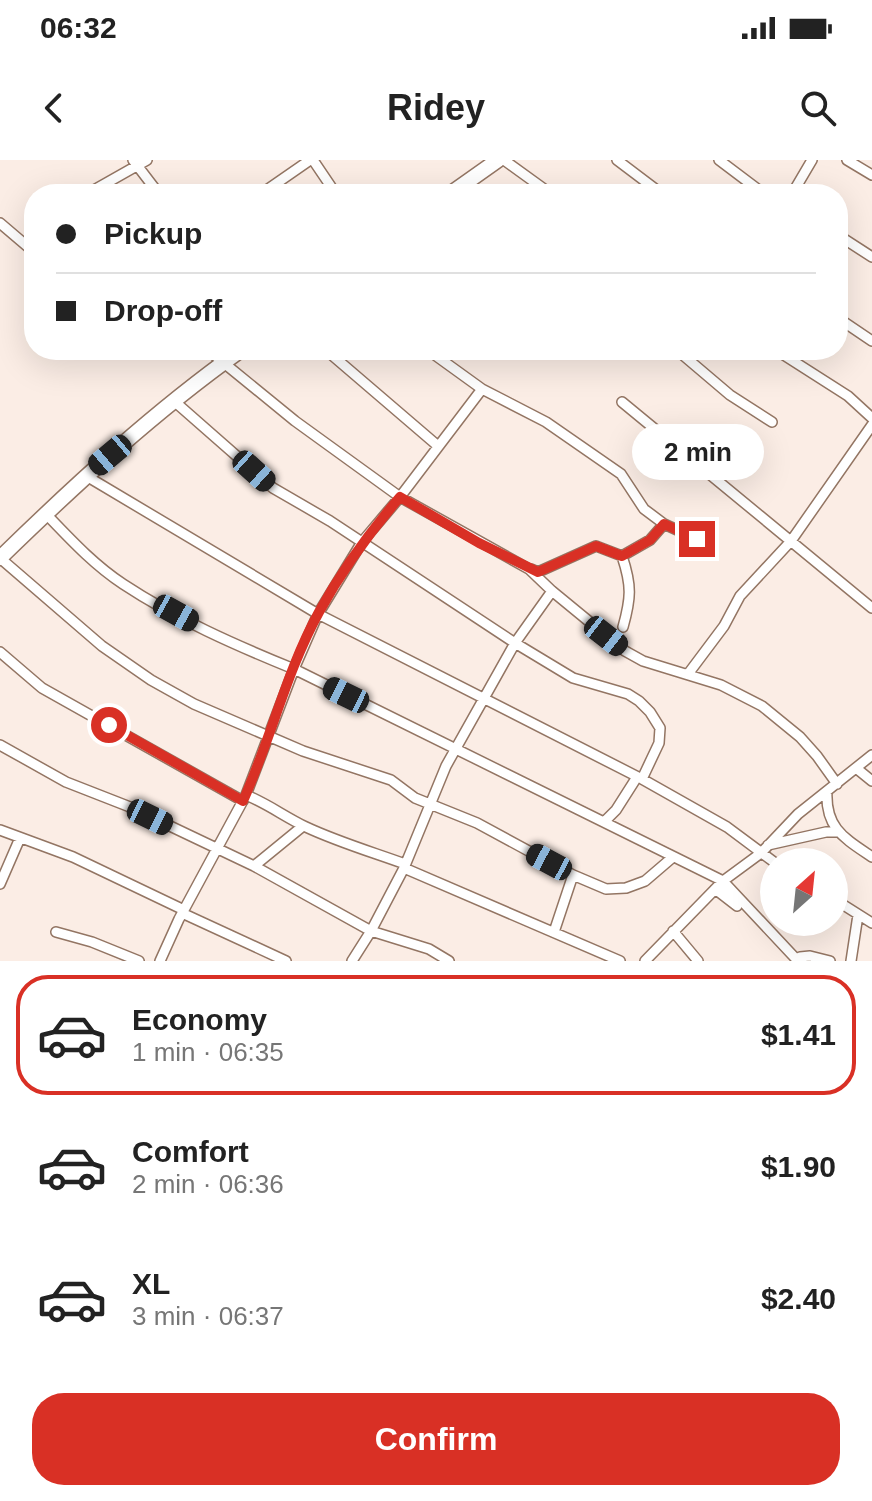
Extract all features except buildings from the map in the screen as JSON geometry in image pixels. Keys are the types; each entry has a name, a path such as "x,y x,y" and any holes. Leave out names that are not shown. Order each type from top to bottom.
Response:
{"main road":[{"path":"464,184 498,160"},
{"path":"0,558 92,470 227,360"}],"street":[{"path":"103,184 136,163 147,160"},
{"path":"276,184 311,160 329,184"},
{"path":"498,160 535,184"},
{"path":"617,160 649,184"},
{"path":"719,160 751,184"},
{"path":"798,184 812,160"},
{"path":"847,160 872,175"},
{"path":"136,163 152,184"},
{"path":"0,223 24,245"},
{"path":"848,241 872,257"},
{"path":"848,325 872,341"},
{"path":"220,360 295,421 400,497 529,569 538,572 596,546 622,556"},
{"path":"338,360 438,446"},
{"path":"442,360 482,389 546,422 621,474 644,509 664,524 697,539"},
{"path":"689,360 730,395 772,422"},
{"path":"792,360 848,396 872,418"},
{"path":"160,961 245,798 267,736 318,614 362,542 482,389"},
{"path":"174,401 273,488 573,678 628,694 650,712 660,728 659,743 639,778 604,822"},
{"path":"622,402 872,608"},
{"path":"688,674 724,626 740,596 791,541 872,425"},
{"path":"88,477 318,614 639,778 762,848"},
{"path":"46,514 84,553 123,584 229,643 294,669 723,881 789,952 802,960 810,956 830,961"},
{"path":"622,556 650,540 664,524"},
{"path":"622,556 630,582 630,601 623,627"},
{"path":"0,558 102,646 151,680 194,704 303,751 376,773 573,875 606,889 626,888 645,881 673,857"},
{"path":"529,569 625,651 643,661 721,685 762,706 817,756 837,784"},
{"path":"352,961 405,866 429,803 483,698 515,643 552,591"},
{"path":"0,652 42,688 245,798 267,803 303,826 405,866 620,961"},
{"path":"0,745 66,782 130,807 254,866 371,931 429,949 449,961"},
{"path":"765,848 798,814 872,755"},
{"path":"856,768 872,781"},
{"path":"827,791 826,808 830,822 849,842 872,857"},
{"path":"254,866 303,826"},
{"path":"0,830 73,857 286,961"},
{"path":"768,848 826,832 839,832"},
{"path":"0,884 20,838"},
{"path":"645,961 723,881 760,852"},
{"path":"554,932 573,875"},
{"path":"715,889 737,906 723,881"},
{"path":"848,908 872,923"},
{"path":"851,961 858,915"},
{"path":"673,931 698,961"},
{"path":"56,932 92,942 139,961"}],"route":[{"path":"109,725 243,801 318,614 362,542 400,497 479,543 538,572 596,546 622,556 650,540 664,524 697,539"}]}
